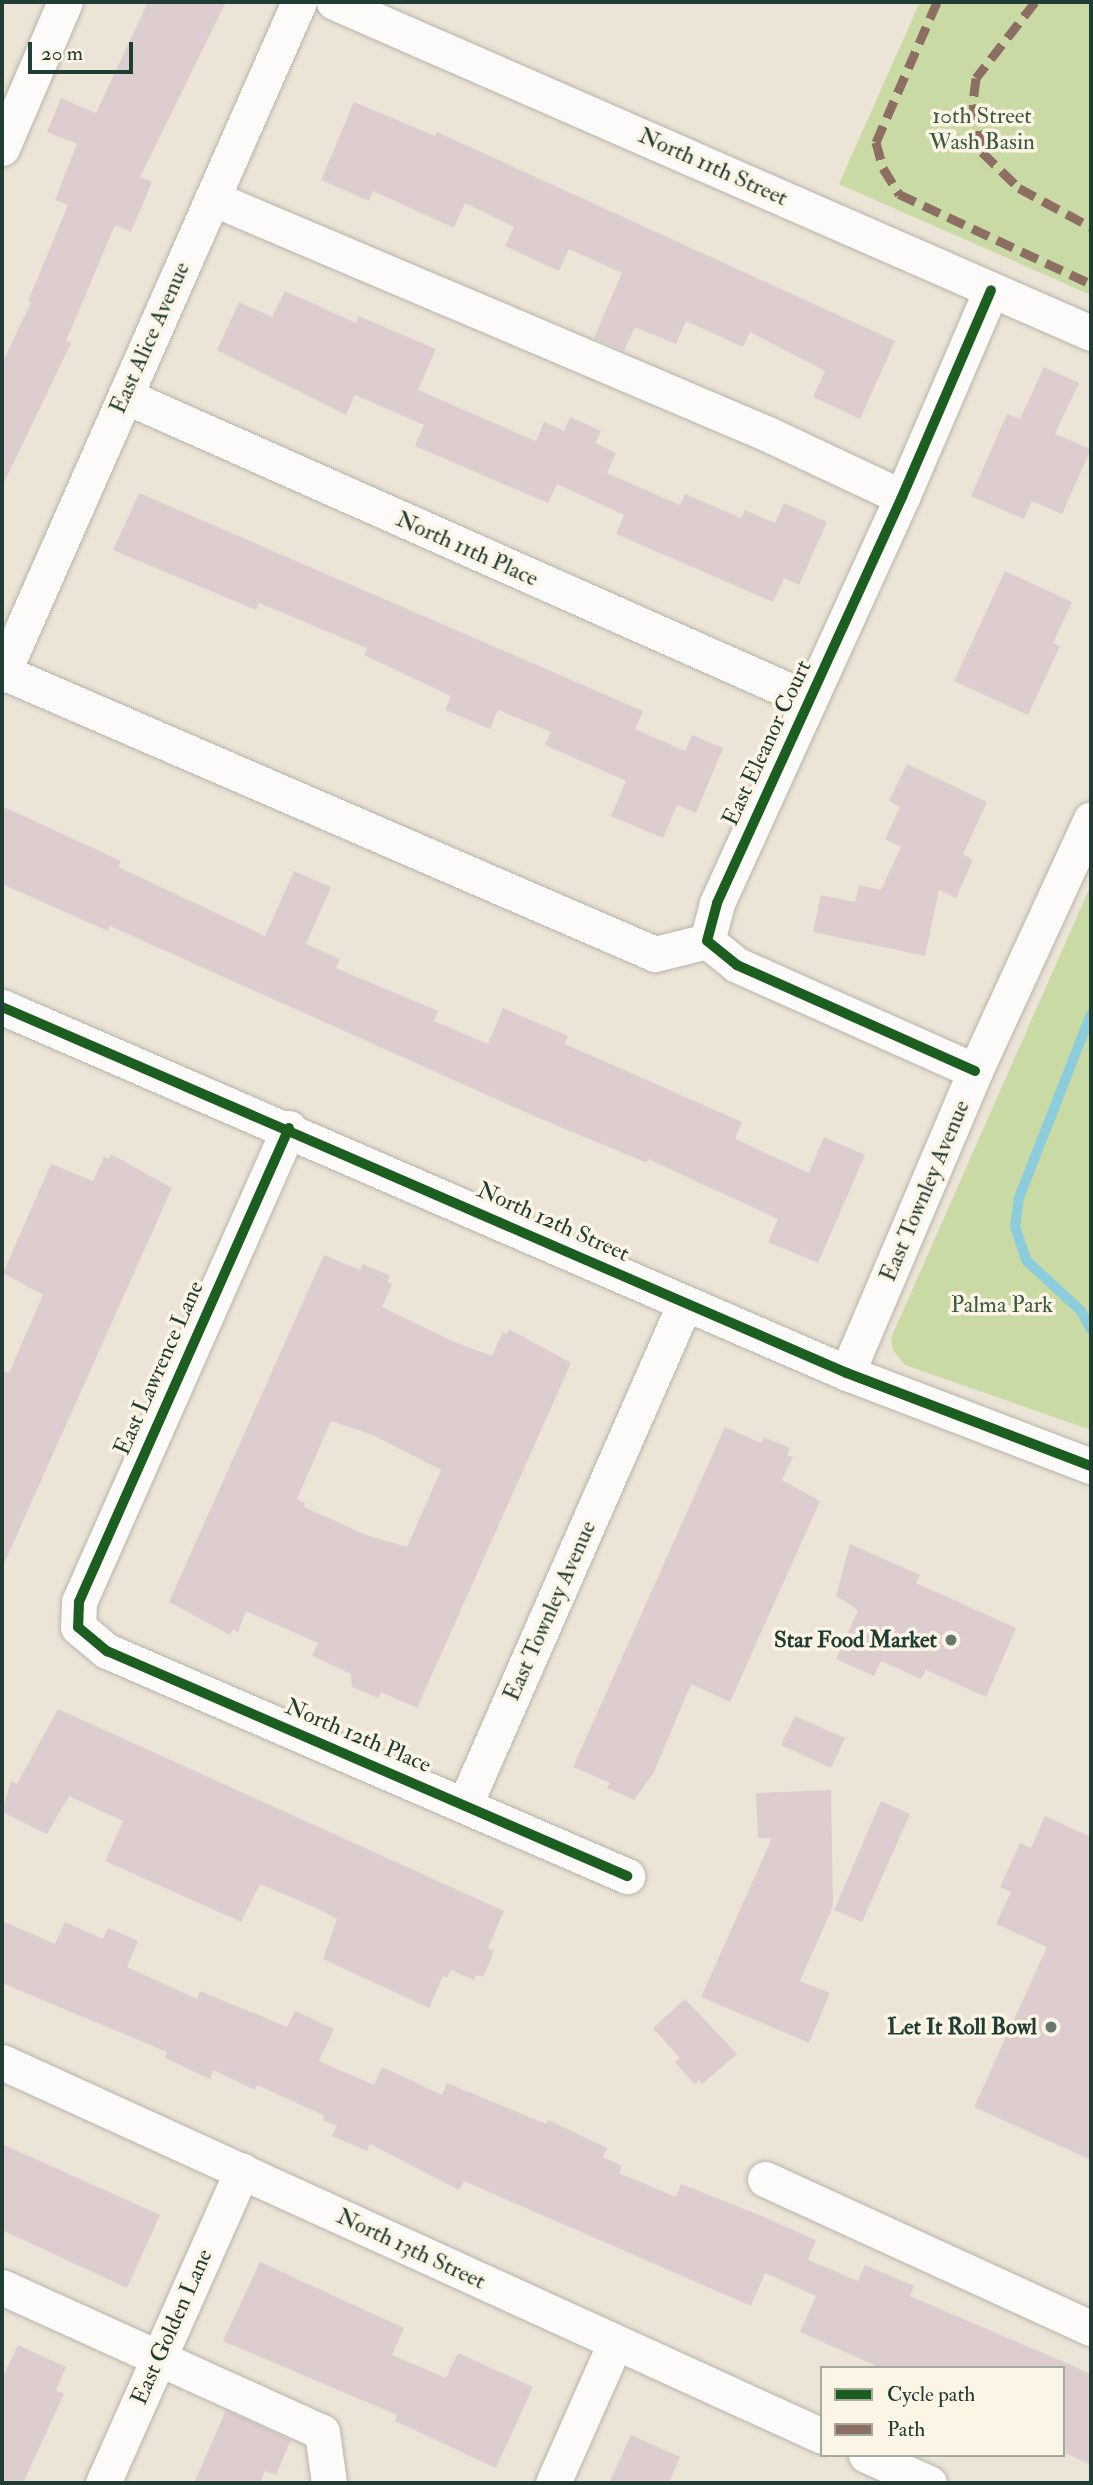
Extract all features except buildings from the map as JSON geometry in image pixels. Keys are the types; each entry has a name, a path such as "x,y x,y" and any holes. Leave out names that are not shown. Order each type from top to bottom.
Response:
{"street":[{"path":"2,148 65,2"},
{"name":"East Alice Avenue","path":"2,673 299,2"},
{"name":"North 11th Street","path":"334,2 1091,333"},
{"path":"212,198 756,428 902,497"},
{"name":"East Eleanor Court","path":"707,941 717,903 902,497 991,290"},
{"name":"North 11th Place","path":"125,396 810,701"},
{"path":"2,673 655,954 707,941 737,965 975,1071"},
{"name":"East Townley Avenue","path":"847,1373 975,1071 1091,819"},
{"name":"North 12th Street","path":"2,1007 289,1128 847,1373 1091,1466"},
{"name":"East Lawrence Lane","path":"78,1627 79,1602 289,1128"},
{"name":"East Townley Avenue","path":"466,1804 685,1303"},
{"name":"North 12th Place","path":"78,1627 107,1651 466,1804 627,1876"},
{"name":"North 13th Street","path":"2,2062 820,2434"},
{"name":"East Golden Lane","path":"103,2483 242,2171"},
{"path":"765,2179 1091,2328"},
{"path":"2,2287 322,2432 329,2483"},
{"path":"552,2483 615,2343"},
{"path":"870,2457 929,2483"}],"green space":[{"name":"10th Street Wash Basin","path":"920,2 1091,2 1091,295 839,184"},
{"name":"Palma Park","path":"1091,885 1091,1430 905,1365 893,1350 891,1338"}],"waterway":[{"path":"1091,1014 1019,1198 1015,1227 1027,1261 1081,1311 1091,1330"}],"marked path":[{"path":"937,2 876,142 883,168 899,194 1091,284"},
{"path":"1035,2 976,78 973,104 982,152 1019,188 1091,227"}],"cycle path":[{"path":"975,1071 737,965 707,941 717,903 902,497 991,290"},
{"path":"2,1007 847,1373 1091,1466"},
{"path":"289,1128 79,1602 78,1627 107,1651 627,1876"}],"place":[{"name":"Star Food Market","path":"951,1640"},
{"name":"Let It Roll Bowl","path":"1051,2027"}]}
